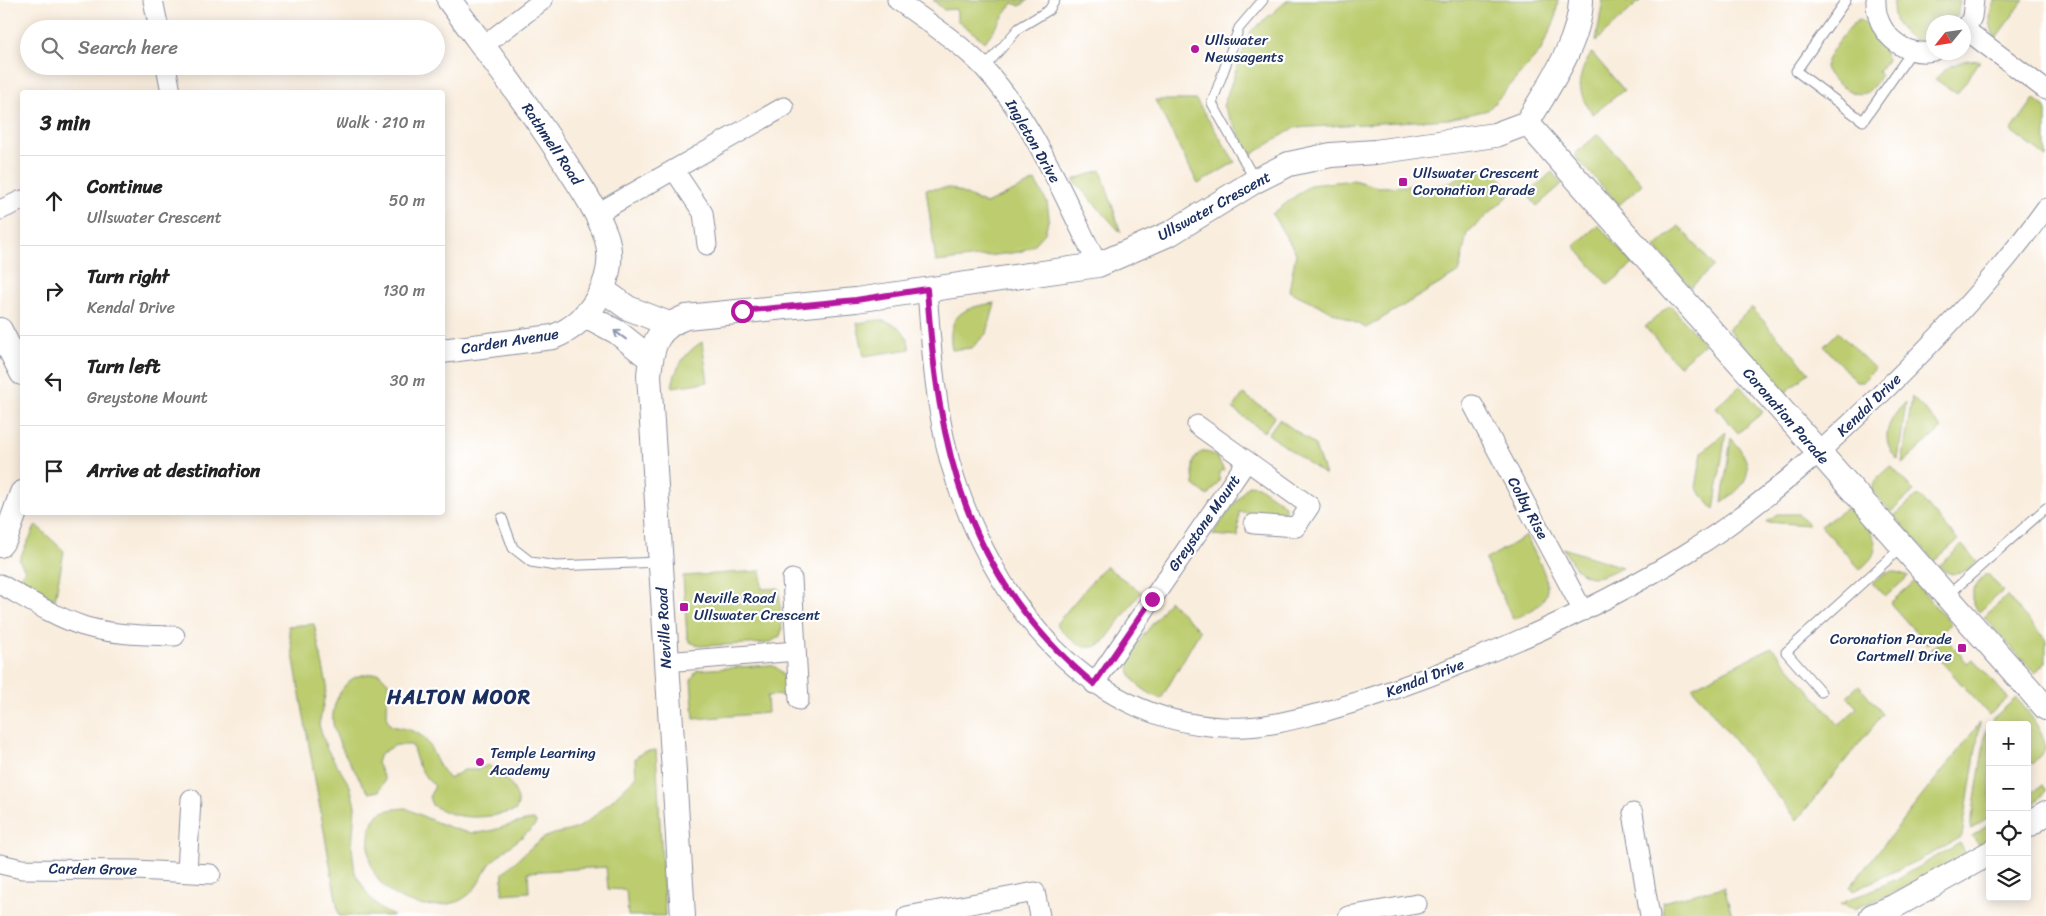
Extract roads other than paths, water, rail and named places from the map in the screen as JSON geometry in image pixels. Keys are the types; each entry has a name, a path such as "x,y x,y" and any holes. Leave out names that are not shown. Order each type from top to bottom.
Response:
{"street":[{"path":"153,0 156,20"},
{"name":"Rathmell Road","path":"449,0 551,139 596,214 606,237 609,263 595,303"},
{"path":"483,46 543,0"},
{"name":"Ingleton Drive","path":"897,0 964,50 984,68 1011,100 1034,140 1098,264"},
{"path":"1527,123 1571,43 1580,11 1581,0"},
{"path":"1876,0 1880,22 1887,35 1898,45 1912,51 1926,51"},
{"path":"1971,19 1974,0"},
{"path":"1971,36 2046,90"},
{"path":"168,75 171,90"},
{"path":"596,214 784,107"},
{"name":"Ullswater Crescent","path":"659,341 686,317 856,300 1098,264 1171,232 1255,181 1289,164 1331,154 1434,144 1495,135 1527,123"},
{"name":"Coronation Parade","path":"1527,123 1818,454 2046,708"},
{"path":"674,170 704,213 707,244"},
{"path":"0,210 20,201"},
{"name":"Kendal Drive","path":"927,289 936,389 950,461 971,523 1000,580 1033,624 1063,659 1094,684 1123,702 1157,715 1199,725 1247,727 1293,720 1364,701 1509,645 1583,610 1687,553 1754,506 1818,454 1931,345 2030,230 2046,208"},
{"path":"595,303 628,308 659,341"},
{"path":"595,303 617,332 659,341"},
{"name":"Carden Avenue","path":"445,351 553,337 569,332 595,303"},
{"path":"0,330 20,369"},
{"name":"Neville Road","path":"659,341 649,375 683,916"},
{"name":"Colby Rise","path":"1473,405 1583,610"},
{"name":"Greystone Mount","path":"1197,425 1310,506 1296,527 1254,524"},
{"name":"Greystone Mount","path":"1094,684 1247,461"},
{"path":"0,545 6,537 20,498"},
{"path":"792,579 799,700"},
{"path":"0,584 52,613 83,626 116,633 175,636"},
{"path":"666,662 796,651"},
{"path":"187,872 191,799"},
{"path":"1633,813 1650,916"},
{"path":"2031,823 2046,813"},
{"path":"1887,913 1986,855"},
{"name":"Carden Grove","path":"0,864 22,869 211,874"},
{"path":"907,916 1035,892 1040,916"},
{"path":"1348,916 1416,904"}],"lane":[{"path":"984,68 1019,28 1049,10 1055,0"},
{"path":"1255,181 1212,103 1239,28 1263,0"},
{"path":"1846,0 1796,71 1863,121 1912,51"},
{"path":"1946,596 2046,508"},
{"path":"502,518 513,548 531,562 556,566 660,562"},
{"path":"1822,692 1786,652 1902,547"}],"place":[{"name":"Ullswater Newsagents","path":"1195,49"},
{"name":"Ullswater Crescent Coronation Parade","path":"1403,182"},
{"name":"Neville Road Ullswater Crescent","path":"684,607"},
{"name":"Coronation Parade Cartmell Drive","path":"1962,648"},
{"name":"Temple Learning Academy","path":"480,762"}],"district":[{"name":"HALTON MOOR","path":"459,697"}]}
